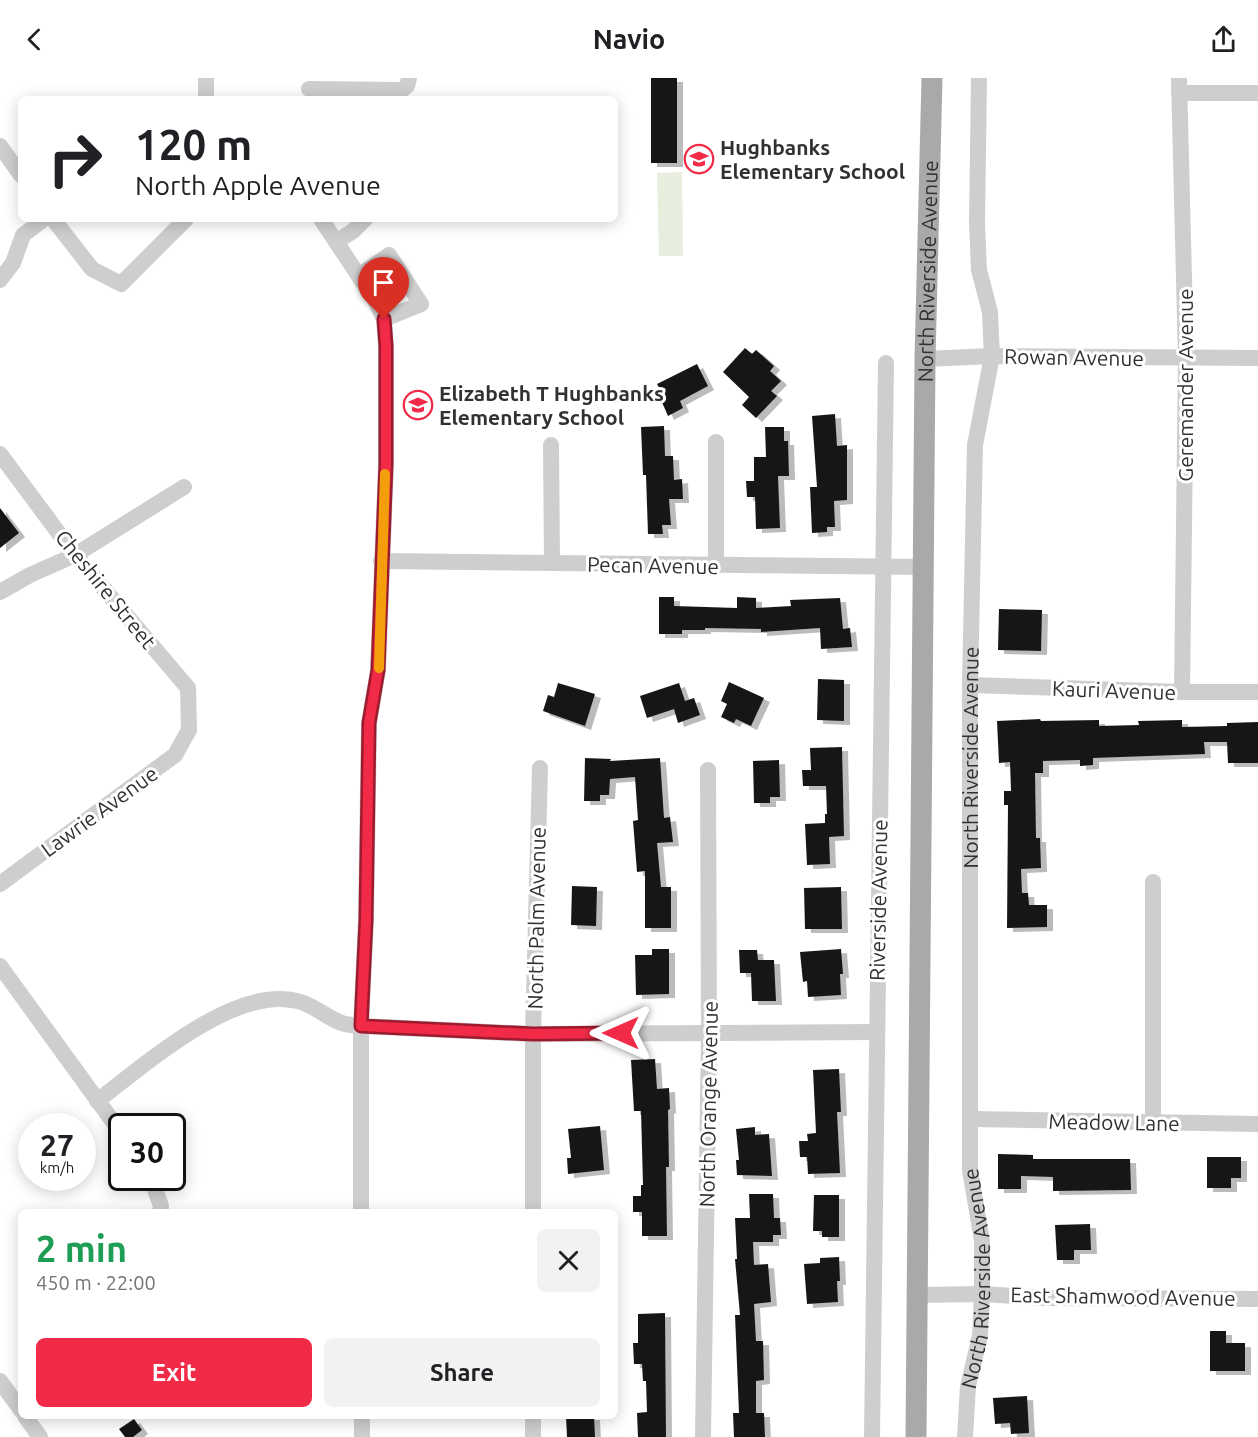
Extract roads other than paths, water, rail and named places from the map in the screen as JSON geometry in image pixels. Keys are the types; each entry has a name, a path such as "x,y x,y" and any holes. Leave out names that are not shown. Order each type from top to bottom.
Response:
{"main road":[{"name":"North Riverside Avenue","path":"916,1437 925,359 932,78"}],"street":[{"path":"206,78 206,96"},
{"path":"309,89 369,84 402,90 407,86 409,78"},
{"name":"North Riverside Avenue","path":"965,1437 968,1386 980,1336 982,1294 982,1241 970,1170 970,685 975,445 992,356 990,312 979,270 977,223 980,78"},
{"path":"1179,85 1258,93"},
{"name":"Geremander Avenue","path":"1179,85 1186,359 1182,692"},
{"path":"0,146 18,171"},
{"path":"0,280 13,263 23,235 40,222"},
{"path":"55,222 92,269 121,284 183,222"},
{"path":"323,222 376,302 384,319 386,346 386,464 378,670 369,723 366,920 361,1026 362,1209"},
{"path":"336,242 362,222"},
{"path":"359,276 388,255 421,303 384,319"},
{"name":"Rowan Avenue","path":"925,359 992,356 1258,358"},
{"name":"Riverside Avenue","path":"872,1437 886,363"},
{"path":"716,442 716,566"},
{"path":"551,445 552,564"},
{"name":"Cheshire Street","path":"0,454 75,555 188,688 189,730"},
{"path":"0,592 30,575 75,555 184,486"},
{"name":"Pecan Avenue","path":"381,561 925,567"},
{"name":"Kauri Avenue","path":"970,685 1182,692 1258,692"},
{"name":"Lawrie Avenue","path":"0,884 175,755 189,730"},
{"name":"North Palm Avenue","path":"533,1209 533,1034 540,768"},
{"name":"North Orange Avenue","path":"703,1437 709,1032 708,770"},
{"path":"1153,882 1153,1123"},
{"path":"0,966 108,1116"},
{"path":"97,1101 189,1031 260,999 298,1000 341,1023 361,1026 533,1034 876,1032"},
{"name":"Meadow Lane","path":"970,1119 1258,1124"},
{"path":"155,1191 160,1209"},
{"name":"East Shamwood Avenue","path":"917,1295 1258,1299"},
{"path":"0,1381 18,1401"},
{"path":"27,1419 40,1437"},
{"path":"362,1419 362,1437"},
{"path":"533,1419 533,1437"}],"place":[{"name":"Hughbanks Elementary School","path":"699,159"},
{"name":"Elizabeth T Hughbanks Elementary School","path":"418,405"}]}
